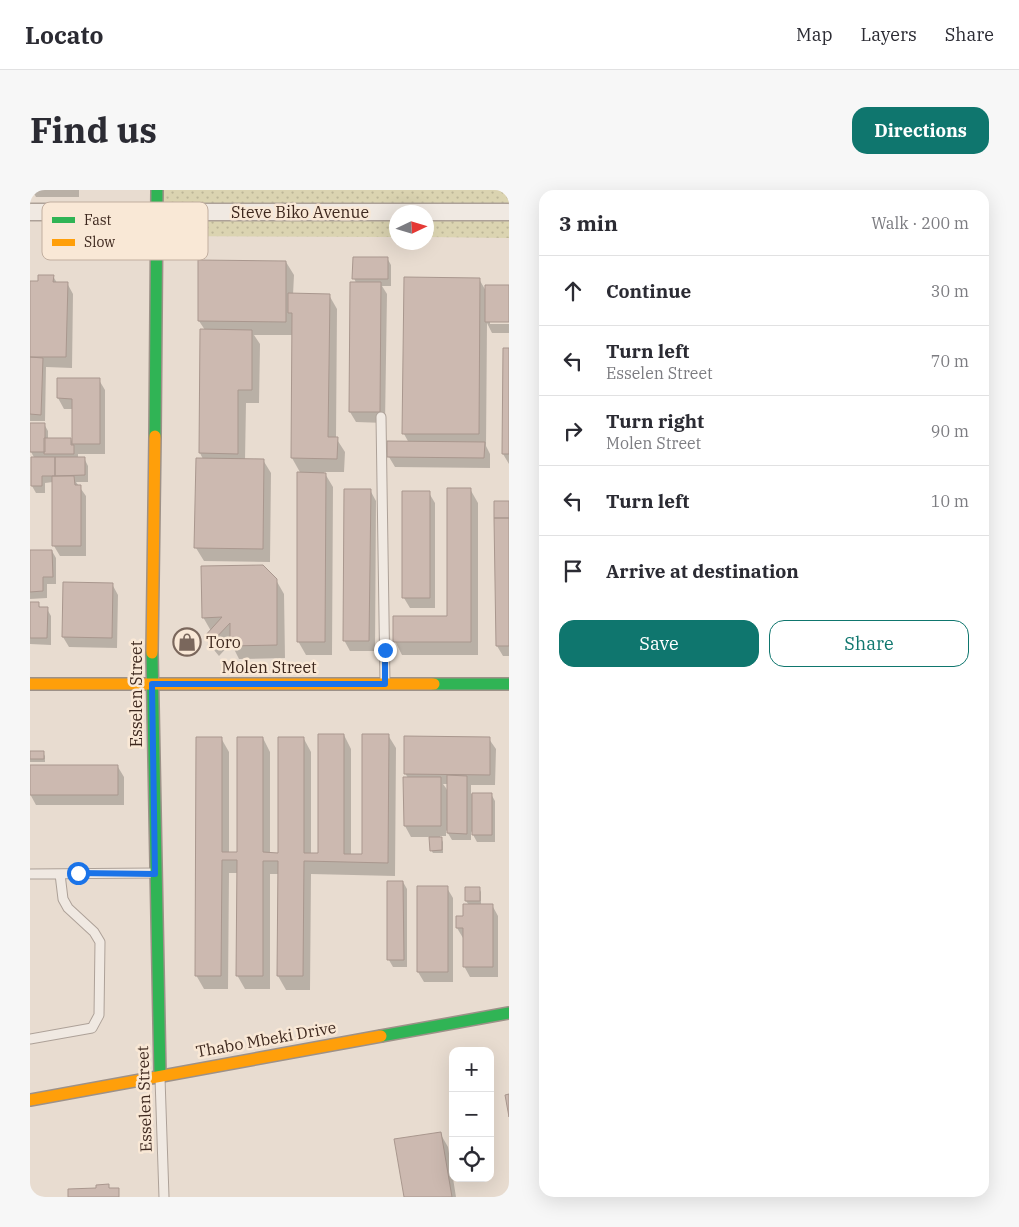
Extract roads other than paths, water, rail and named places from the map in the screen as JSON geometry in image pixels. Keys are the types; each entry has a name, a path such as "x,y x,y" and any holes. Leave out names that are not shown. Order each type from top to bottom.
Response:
{"street":[{"name":"Steve Biko Avenue","path":"208,213 509,212"},
{"name":"Esselen Street","path":"157,260 152,684 160,1075"},
{"name":"Molen Street","path":"30,684 509,684"},
{"name":"Thabo Mbeki Drive","path":"30,1100 509,1013"}],"lane":[{"path":"381,417 385,684"},
{"path":"30,874 155,874"},
{"path":"30,1039 92,1028 99,1015 100,942 94,932 68,908 63,899 60,874"},
{"name":"Esselen Street","path":"160,1075 164,1197"}],"place":[{"name":"Toro","path":"187,642"}]}
